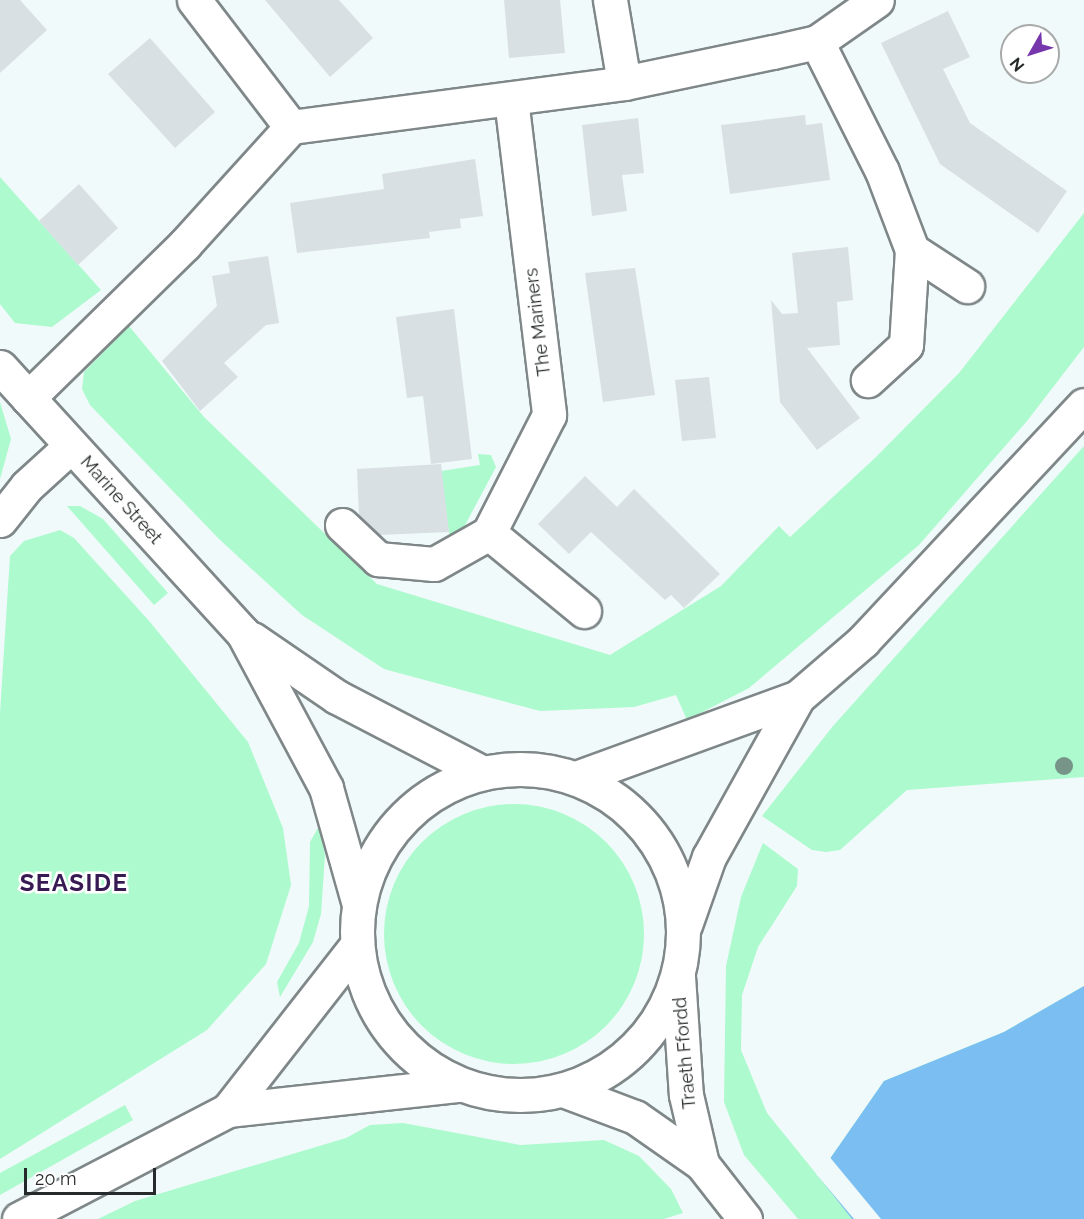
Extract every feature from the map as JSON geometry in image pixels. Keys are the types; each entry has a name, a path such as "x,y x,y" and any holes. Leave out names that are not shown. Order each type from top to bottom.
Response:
{"street":[{"path":"194,0 291,127"},
{"path":"610,0 624,83"},
{"path":"28,398 185,244 291,127 624,83 817,42 877,0"},
{"path":"817,42 882,171 912,250 906,345 868,380"},
{"name":"The Mariners","path":"489,533 549,415 511,99"},
{"path":"912,250 967,286"},
{"name":"Marine Street","path":"0,367 243,633 337,697 481,772"},
{"path":"684,927 675,879 652,836 619,801 576,778 530,768 481,772 437,790 399,820 373,858 358,901 356,946 366,991 388,1032 420,1063 459,1085 503,1096 563,1090 590,1082 627,1057 659,1020 678,976 684,927 709,857 798,697 863,641 1084,405"},
{"path":"0,520 27,486 71,446"},
{"path":"342,525 378,559 434,564 489,533 584,611"},
{"name":"Marine Street","path":"243,633 326,788 358,901"},
{"path":"576,778 798,697"},
{"path":"228,1110 356,946"},
{"name":"Traeth Ffordd","path":"678,976 686,1095 702,1164"},
{"path":"18,1219 228,1110 459,1085"},
{"name":"Traeth Ffordd","path":"563,1090 635,1117 702,1164 737,1209"}],"green space":[{"path":"0,177 101,290 52,327 15,323 0,304"},
{"path":"1084,213 1084,347 1027,421 919,545 749,688 687,720 676,695 634,707 540,711 384,669 302,615 219,539 90,405 82,389 84,372 129,326 204,417 377,584 610,655 721,586 779,526 790,537 876,457 959,373"},
{"path":"0,402 11,439 0,479"},
{"path":"1084,446 1084,777 907,790 840,850 826,852 812,850 762,816 833,726"},
{"path":"478,454 491,455 496,467 464,527 450,540 441,471 480,465"},
{"path":"67,506 80,506 103,519 168,593 154,605"},
{"path":"60,530 74,538 150,622 248,742 283,828 291,885 266,964 207,1030 0,1159 0,713 10,556 24,541"},
{"path":"514,804 539,807 564,814 586,826 606,842 622,862 634,884 641,909 644,934 641,959 634,984 622,1006 606,1026 586,1042 564,1054 539,1061 514,1064 489,1061 464,1054 442,1042 422,1026 406,1006 394,984 387,959 384,934 387,909 394,884 406,862 422,842 442,826 464,814 489,807"},
{"path":"319,826 325,855 321,914 313,942 280,997 277,982 299,943 309,906 310,842"},
{"path":"763,843 798,869 797,886 758,947 742,995 741,1050 767,1113 818,1176 884,1081 1004,1032 1084,986 883,1206 852,1219 798,1219 744,1155 724,1102 726,966 741,897"},
{"path":"125,1105 133,1120 0,1195 0,1173"},
{"path":"403,1123 520,1145 604,1140 639,1156 671,1189 683,1213 664,1219 98,1219 135,1201 346,1138 370,1125"}],"water":[{"path":"1084,986 1084,1219 852,1219 818,1176 884,1081 1004,1032"}],"pier":[{"path":"828,1155 881,1219 854,1219 816,1174"}],"building":[{"path":"0,0 20,0 47,30 0,73"},
{"path":"265,0 339,0 373,38 330,77"},
{"path":"504,0 560,0 565,53 509,58"},
{"path":"948,11 970,57 943,69 970,123 1067,191 1038,233 940,164 881,43"},
{"path":"150,38 215,112 175,148 108,74"},
{"path":"805,115 806,125 822,123 830,180 730,194 721,125"},
{"path":"638,118 644,173 622,175 627,211 592,216 582,125"},
{"path":"475,159 483,216 460,219 461,228 429,232 430,238 297,253 290,203 384,189 382,174"},
{"path":"79,184 118,228 78,265 39,221"},
{"path":"848,247 853,300 837,302 840,345 807,348 860,418 817,450 780,402 771,300 782,314 798,313 792,253"},
{"path":"268,256 279,323 266,325 224,363 238,377 200,411 162,361 217,306 212,276 230,273 228,262"},
{"path":"635,268 655,395 603,402 585,273"},
{"path":"454,309 472,459 431,464 423,396 407,398 396,317"},
{"path":"709,377 716,438 682,441 675,380"},
{"path":"441,464 449,532 379,535 359,516 357,469"},
{"path":"585,476 617,507 634,489 720,574 684,608 671,595 665,600 591,532 569,554 538,524"}],"district":[{"name":"SEASIDE","path":"74,883"}]}
